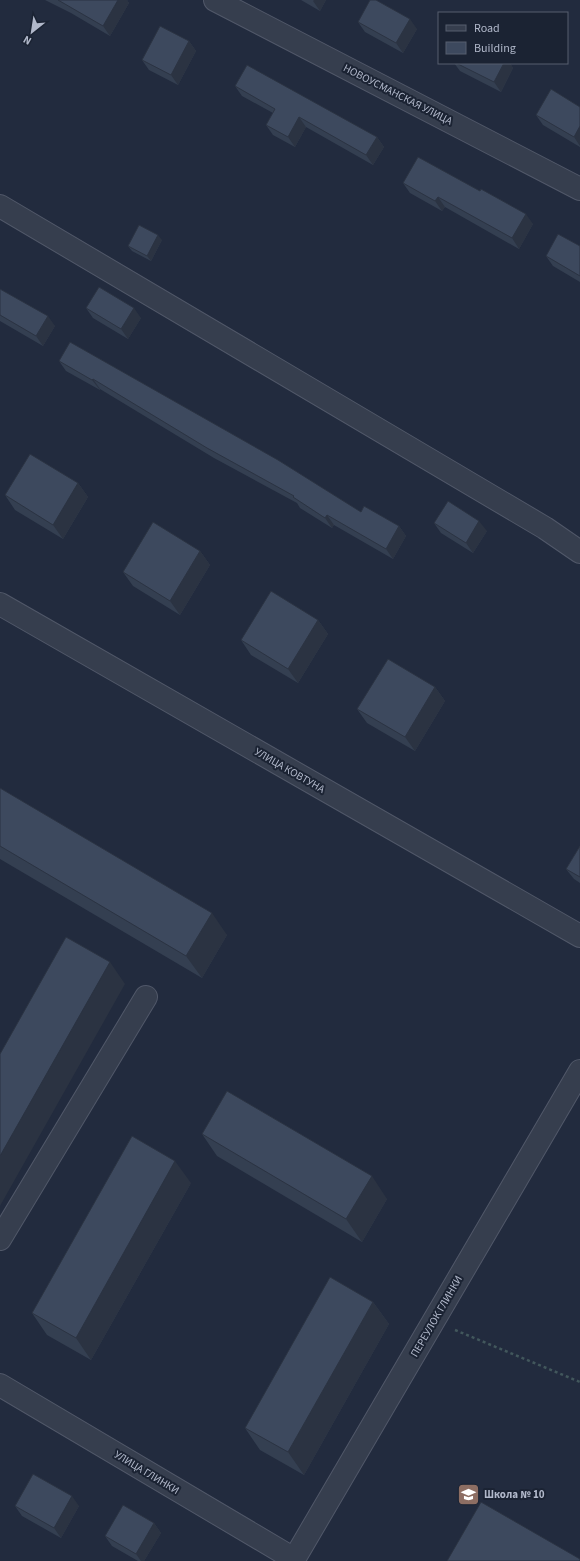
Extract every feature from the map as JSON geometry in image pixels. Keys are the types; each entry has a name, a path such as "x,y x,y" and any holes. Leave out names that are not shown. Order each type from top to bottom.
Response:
{"street":[{"name":"НОВОУСМАНСКАЯ УЛИЦА","path":"216,0 580,188"},
{"path":"0,206 545,528 580,552"},
{"name":"УЛИЦА КОВТУНА","path":"0,604 580,936"},
{"path":"0,1239 146,997"},
{"name":"ПЕРЕУЛОК ГЛИНКИ","path":"294,1560 580,1071"},
{"name":"УЛИЦА ГЛИНКИ","path":"0,1385 294,1560"}],"path":[{"path":"433,1321 580,1382"}],"building":[{"path":"58,0 118,0 103,26"},
{"path":"370,0 376,0 410,19 396,43 358,22"},
{"path":"160,26 189,41 171,75 142,60"},
{"path":"458,64 503,64 494,82"},
{"path":"247,65 377,137 366,155 299,117 288,137 266,125 275,109 235,86"},
{"path":"551,89 580,107 580,126 574,137 536,115"},
{"path":"418,157 526,214 512,238 438,197 435,201 403,183"},
{"path":"139,225 158,235 147,256 128,246"},
{"path":"558,234 580,246 580,276 546,256"},
{"path":"99,287 134,308 121,329 86,308"},
{"path":"0,289 48,316 36,336 0,315"},
{"path":"70,342 278,460 361,512 364,506 399,526 386,549 327,515 325,518 293,497 294,496 207,448 93,379 92,380 59,361"},
{"path":"30,454 78,483 53,525 5,495"},
{"path":"448,501 479,521 466,543 434,523"},
{"path":"153,522 200,551 170,601 123,572"},
{"path":"271,591 318,620 288,669 241,640"},
{"path":"388,659 435,687 405,737 357,709"},
{"path":"0,788 212,913 186,956 0,846"},
{"path":"580,846 580,877 566,869"},
{"path":"66,937 110,962 0,1156 0,1054"},
{"path":"227,1091 372,1176 346,1219 202,1134"},
{"path":"132,1136 175,1161 76,1338 32,1313"},
{"path":"330,1277 373,1302 288,1452 245,1428"},
{"path":"33,1474 72,1496 54,1528 15,1506"},
{"path":"481,1502 580,1559 580,1561 447,1561"},
{"path":"123,1505 154,1523 136,1554 105,1536"}],"place":[{"name":"Школа № 10","path":"469,1494"}]}
